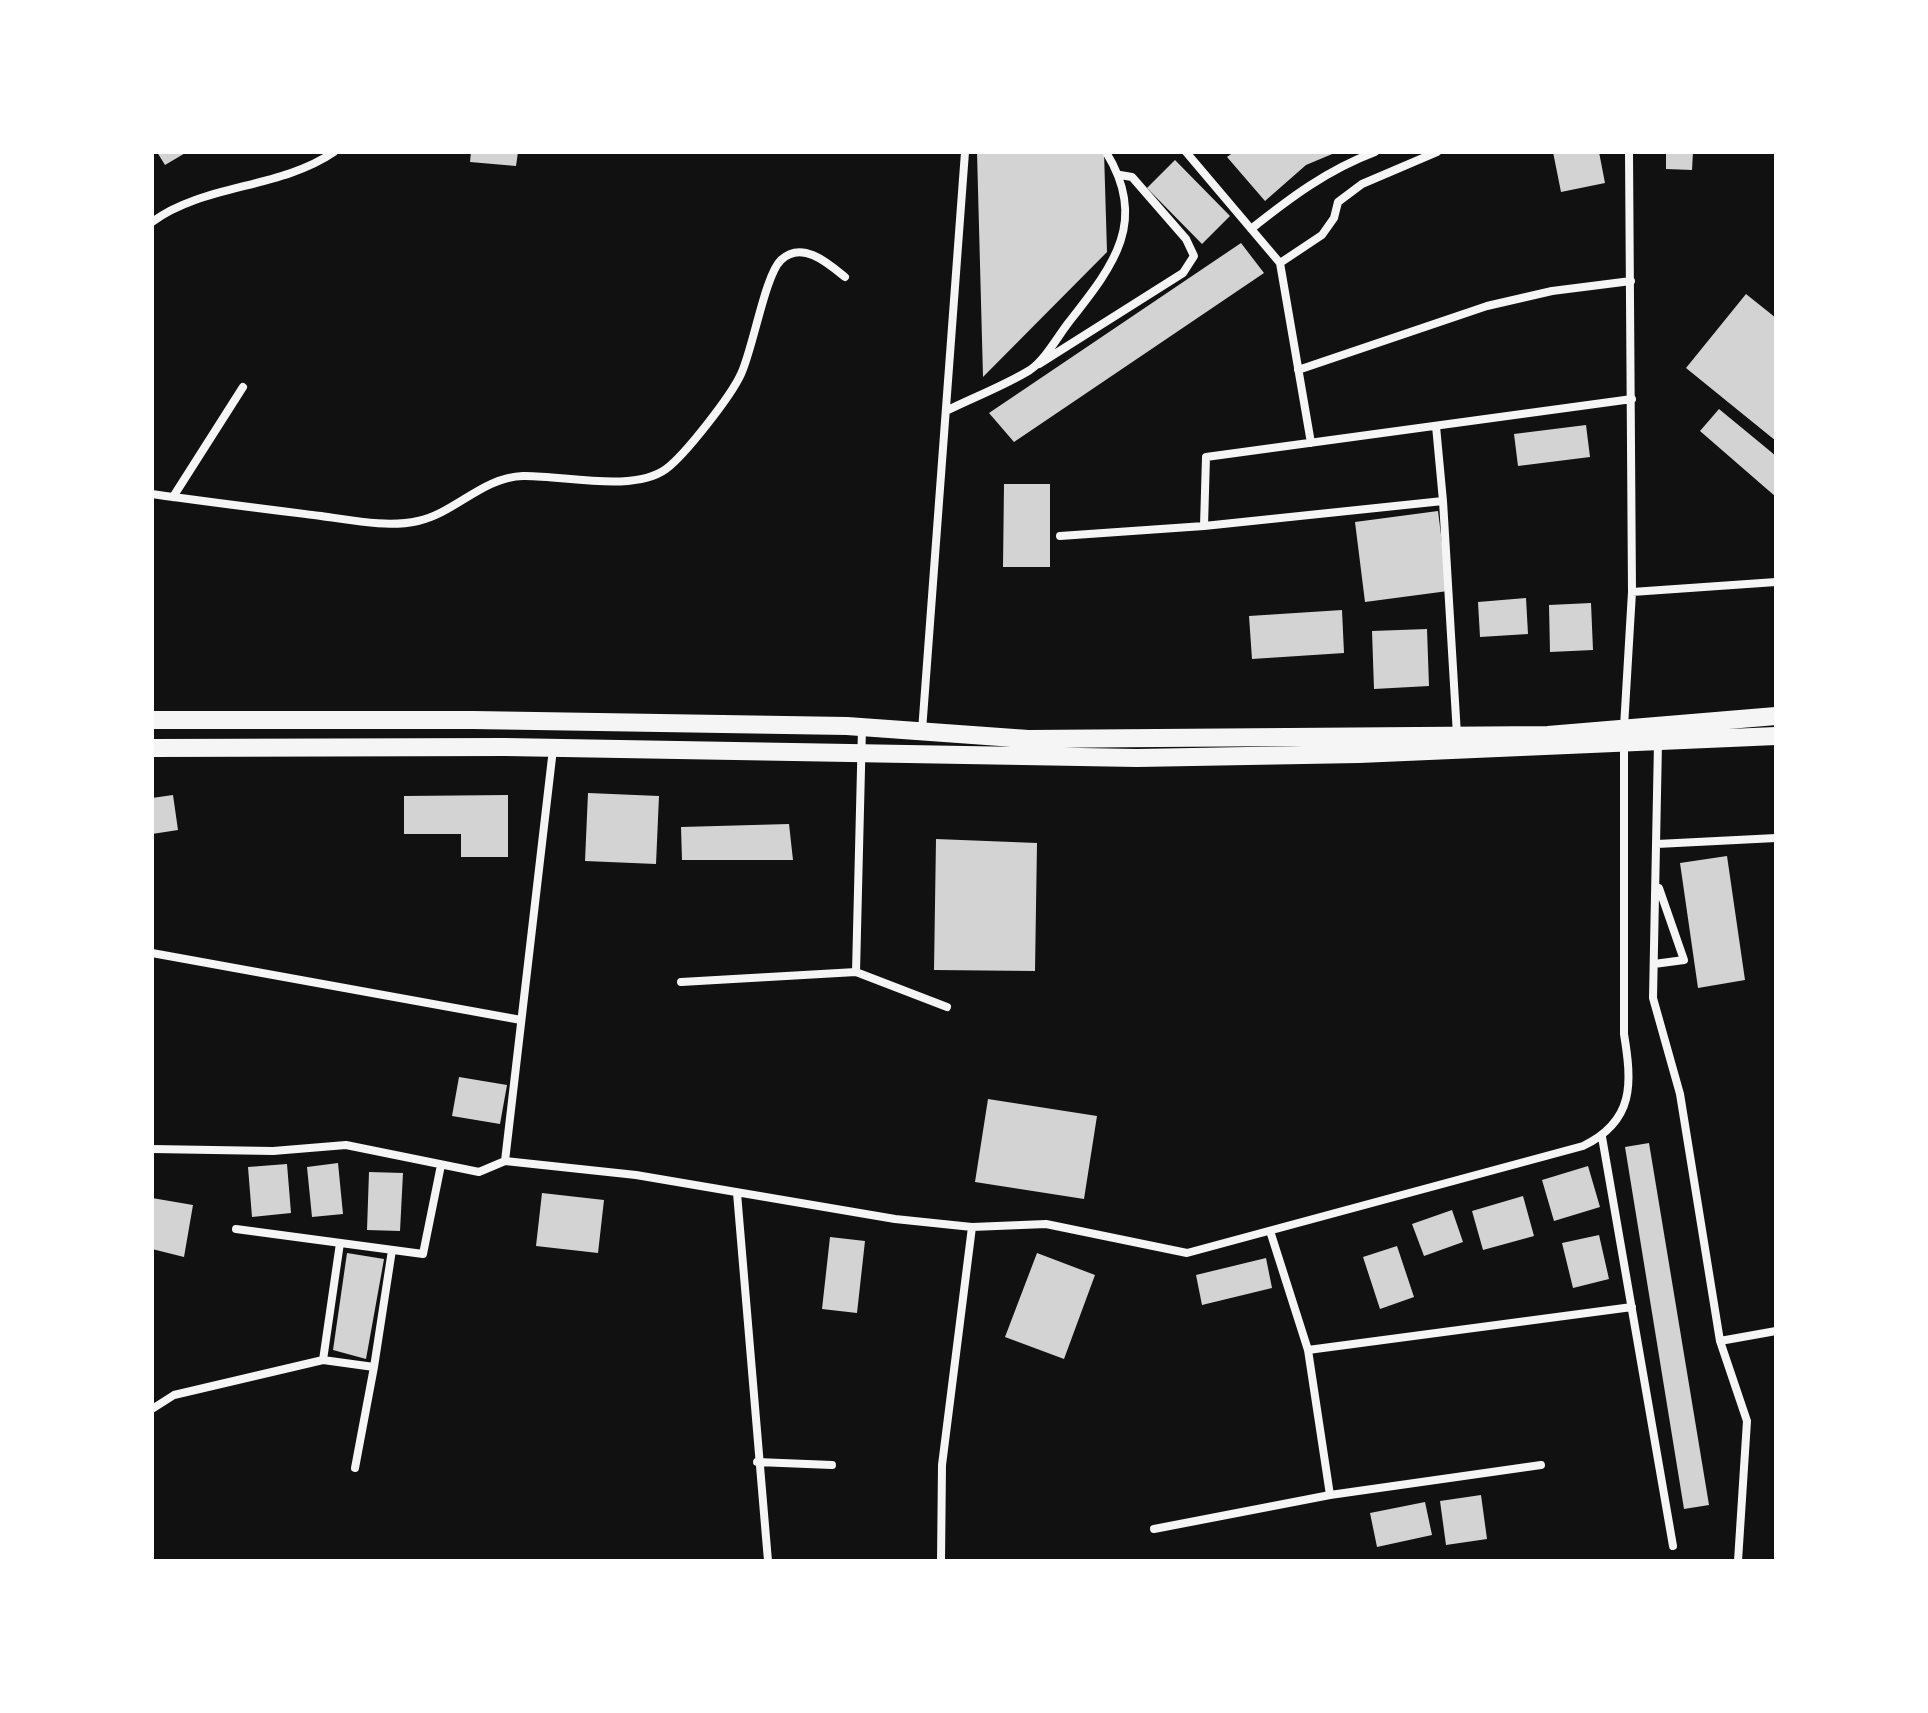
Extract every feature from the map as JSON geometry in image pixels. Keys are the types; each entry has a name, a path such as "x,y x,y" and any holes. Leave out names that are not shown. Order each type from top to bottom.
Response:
{"highway":[{"path":"152,748 553,748 1137,758 1624,736 1776,716"},
{"path":"152,720 473,720 862,727 1028,739 1548,735 1624,736 1658,742 1776,736"}],"street":[{"path":"152,222 171,208 250,187 334,152"},
{"path":"922,732 965,152"},
{"path":"1033,368 1110,270 1122,245 1126,226 1120,175 1106,152"},
{"path":"1186,152 1280,263 1311,443"},
{"path":"1251,229 1295,193 1345,163 1375,152"},
{"path":"1280,263 1322,235 1334,218 1338,202 1362,184 1437,152"},
{"path":"152,1149 273,1151 346,1145 479,1172 505,1161 636,1175 895,1219 972,1227 1046,1224 1187,1253 1271,1234 1583,1146 1602,1137 1621,1111 1631,1082 1624,1034 1624,736 1632,592 1629,152"},
{"path":"946,411 1033,368 1183,273 1194,256 1186,239 1132,177 1120,175"},
{"path":"152,494 375,523 417,522 453,507 487,486 519,476 641,481 666,469 692,442 741,376 772,275 781,259 801,252 821,258 845,277"},
{"path":"1298,370 1487,306 1552,291 1631,281"},
{"path":"173,497 243,387"},
{"path":"1204,526 1206,457 1632,399"},
{"path":"1436,426 1457,735"},
{"path":"1060,536 1204,526 1443,501"},
{"path":"1632,592 1776,582"},
{"path":"856,972 862,727"},
{"path":"1658,742 1653,998 1680,1094 1720,1341 1747,1421 1738,1561"},
{"path":"505,1161 553,748"},
{"path":"1657,844 1776,839"},
{"path":"1654,964 1684,960 1656,881"},
{"path":"152,953 521,1020"},
{"path":"681,982 856,972 947,1007"},
{"path":"1602,1137 1673,1546"},
{"path":"236,1229 423,1254 441,1165"},
{"path":"737,1193 757,1462 768,1561"},
{"path":"941,1561 942,1465 972,1227"},
{"path":"1271,1234 1308,1350 1330,1495"},
{"path":"323,1360 340,1243"},
{"path":"355,1468 392,1250"},
{"path":"1308,1350 1632,1307"},
{"path":"1720,1341 1776,1331"},
{"path":"152,1409 174,1395 323,1360 374,1367"},
{"path":"757,1462 832,1465"},
{"path":"1154,1529 1330,1495 1541,1465"}],"building":[{"path":"157,152 187,152 165,165"},
{"path":"471,152 518,152 516,166 470,162"},
{"path":"977,152 1104,152 1107,252 983,377"},
{"path":"1234,152 1337,152 1306,165 1265,201 1227,157"},
{"path":"1553,152 1599,152 1605,183 1561,192"},
{"path":"1666,152 1693,152 1692,170 1666,169"},
{"path":"1175,160 1230,216 1202,244 1147,188"},
{"path":"1241,243 1264,273 1014,442 989,413"},
{"path":"1746,294 1776,318 1776,441 1686,368"},
{"path":"1719,409 1776,456 1776,497 1700,431"},
{"path":"1586,425 1590,457 1518,466 1514,434"},
{"path":"1004,484 1050,484 1050,567 1003,567"},
{"path":"1438,511 1448,591 1365,602 1355,522"},
{"path":"1526,598 1528,634 1480,637 1478,602"},
{"path":"1591,603 1593,650 1550,652 1549,605"},
{"path":"1342,610 1344,653 1252,659 1249,616"},
{"path":"1427,629 1429,686 1374,689 1372,631"},
{"path":"588,793 659,796 656,864 585,861"},
{"path":"173,795 178,830 152,834 152,798"},
{"path":"508,795 508,857 461,857 461,834 404,834 404,796"},
{"path":"789,824 793,860 682,860 681,827"},
{"path":"936,839 1037,843 1035,971 934,970"},
{"path":"1727,856 1745,980 1698,988 1680,863"},
{"path":"459,1077 507,1085 500,1124 452,1116"},
{"path":"988,1099 1097,1116 1084,1199 975,1182"},
{"path":"1649,1143 1709,1505 1684,1509 1625,1147"},
{"path":"338,1163 343,1214 312,1217 307,1167"},
{"path":"287,1164 291,1213 252,1217 248,1167"},
{"path":"1588,1166 1600,1207 1554,1221 1542,1180"},
{"path":"369,1172 403,1173 400,1231 367,1230"},
{"path":"542,1193 604,1200 598,1253 536,1246"},
{"path":"1523,1196 1534,1236 1483,1250 1472,1211"},
{"path":"152,1198 193,1205 184,1257 152,1249"},
{"path":"1452,1210 1463,1242 1424,1256 1412,1224"},
{"path":"1599,1235 1609,1279 1573,1288 1562,1243"},
{"path":"830,1237 865,1241 857,1313 822,1309"},
{"path":"1397,1246 1414,1297 1380,1309 1363,1257"},
{"path":"347,1253 384,1259 366,1359 333,1350"},
{"path":"1037,1253 1095,1275 1064,1359 1005,1337"},
{"path":"1266,1258 1272,1288 1202,1305 1196,1275"},
{"path":"1481,1495 1487,1539 1446,1545 1440,1501"},
{"path":"1425,1502 1432,1535 1377,1547 1370,1513"}]}
